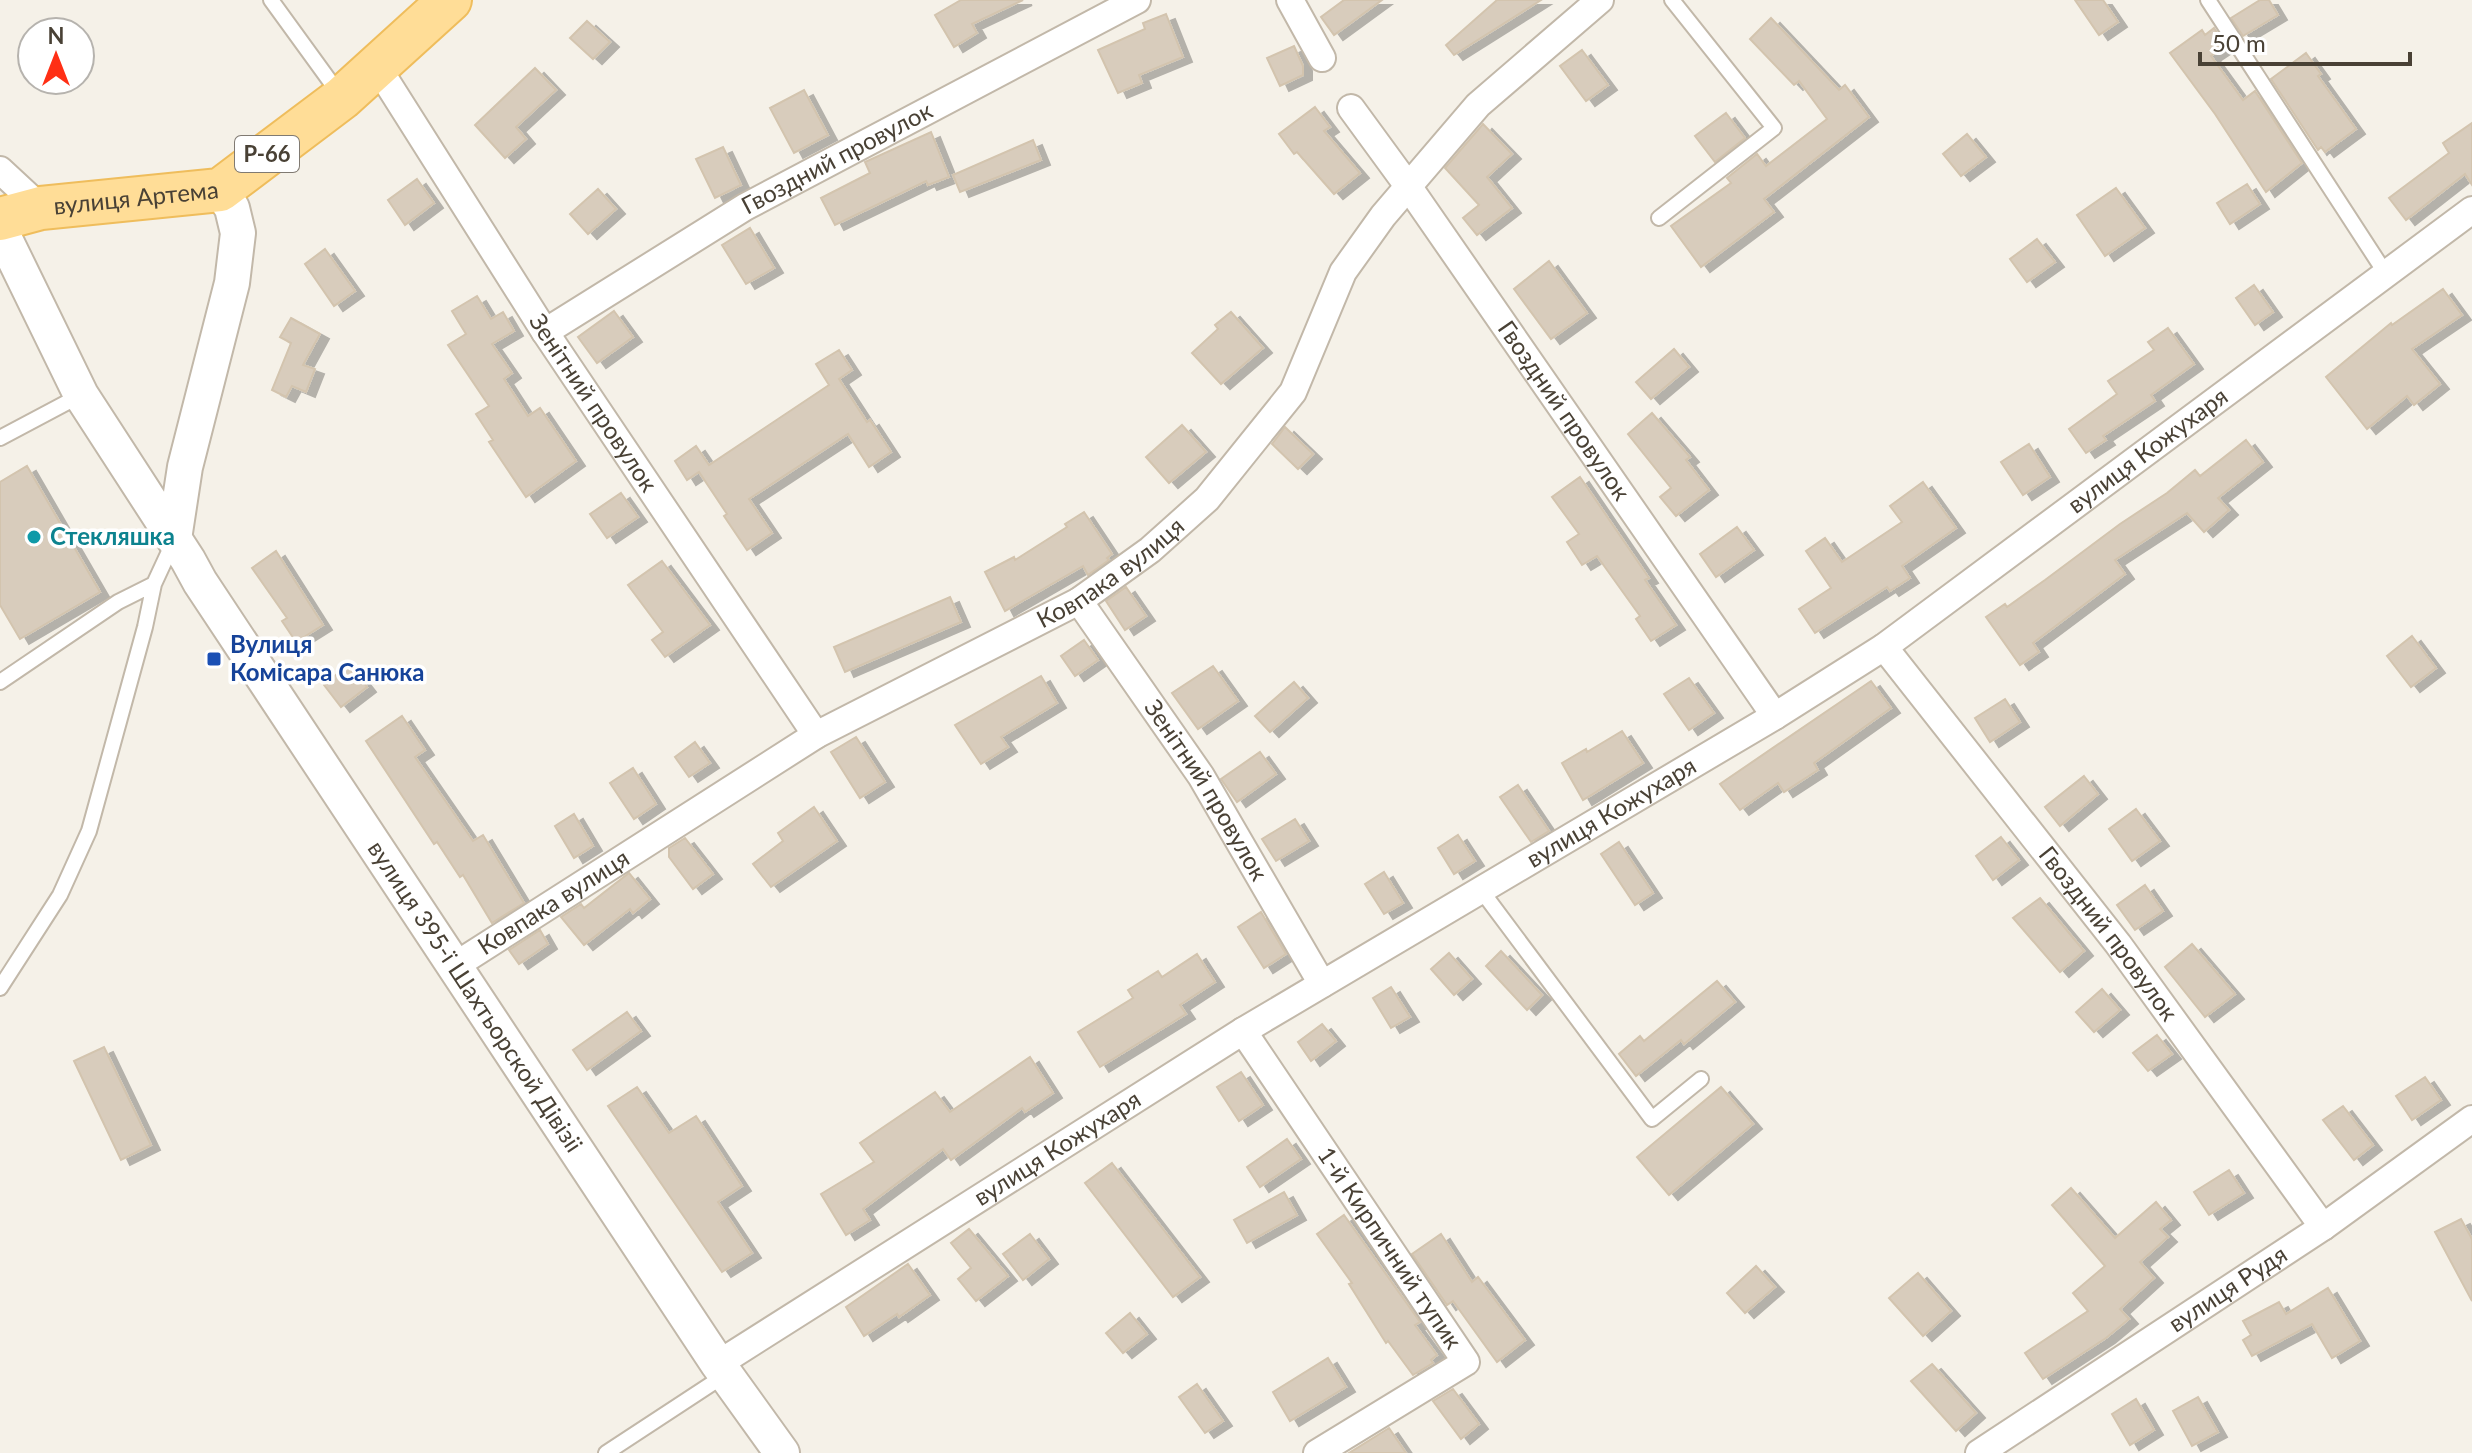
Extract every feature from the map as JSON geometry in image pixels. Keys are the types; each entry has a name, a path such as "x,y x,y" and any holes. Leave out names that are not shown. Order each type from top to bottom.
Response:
{"main road":[{"name":"вулиця Артема","path":"41,208 220,190 342,98 450,0"},
{"name":"Р-66","path":"0,219 41,208"}],"street":[{"name":"Гвоздний провулок","path":"545,332 745,207 1137,0"},
{"path":"1290,0 1322,58"},
{"name":"Ковпака вулиця","path":"456,965 816,735 1079,601 1150,550 1207,499 1293,392 1343,272 1408,186 1478,105 1600,0"},
{"name":"Зенітний провулок","path":"378,68 545,332 816,735"},
{"name":"Гвоздний провулок","path":"1351,108 1775,716"},
{"path":"0,170 41,208"},
{"path":"174,539 185,467 232,283 238,233 232,208 220,190"},
{"name":"вулиця Кожухаря","path":"721,1369 1243,1031 1775,716 1884,647 2472,210"},
{"name":"вулиця 395-ї Шахтьорской Дівізіі","path":"0,229 81,395 208,595 721,1369 782,1453"},
{"name":"Зенітний провулок","path":"1079,601 1201,776 1322,984"},
{"name":"Гвоздний провулок","path":"1884,647 2118,944 2323,1227"},
{"name":"1-й Кирпичний тупик","path":"1243,1031 1466,1362 1317,1453"},
{"name":"вулиця Рудя","path":"1979,1453 2323,1227 2472,1119"}],"lane":[{"path":"271,0 342,98"},
{"path":"1659,218 1774,128 1672,0"},
{"path":"2208,0 2386,274"},
{"path":"0,438 81,395"},
{"path":"0,988 60,895 89,831 154,584 174,539"},
{"path":"0,682 118,602 154,584"},
{"path":"1481,890 1652,1119 1701,1079"},
{"path":"606,1453 721,1369"}],"building":[{"path":"961,0 1023,0 972,24 977,33 954,47 935,15"},
{"path":"1344,0 1382,0 1334,35 1321,17"},
{"path":"1497,0 1541,0 1454,55 1446,45"},
{"path":"2075,0 2103,0 2118,22 2099,35"},
{"path":"2260,0 2269,0 2278,15 2243,36 2231,18"},
{"path":"1166,14 1183,57 1139,75 1142,83 1118,93 1098,50 1145,29 1143,23"},
{"path":"1771,18 1839,90 1845,85 1869,117 1764,199 1774,212 1701,267 1671,226 1731,183 1727,178 1757,154 1766,166 1827,119 1799,81 1794,85 1750,39"},
{"path":"587,21 610,42 593,59 570,38"},
{"path":"2214,28 2226,46 2211,56 2243,100 2255,91 2302,163 2266,192 2170,53 2202,30 2205,35"},
{"path":"1294,46 1303,66 1303,75 1280,86 1267,58"},
{"path":"1582,50 1608,85 1586,101 1560,66"},
{"path":"2306,53 2321,74 2318,76 2356,129 2325,152 2321,147 2318,150 2271,79"},
{"path":"535,68 556,90 516,127 526,139 505,158 475,125"},
{"path":"804,90 828,135 794,153 770,108"},
{"path":"1315,107 1330,127 1324,131 1360,173 1334,194 1297,152 1294,154 1279,134"},
{"path":"1726,113 1745,138 1715,162 1695,136"},
{"path":"2472,123 2472,185 2465,174 2406,220 2389,198 2449,153 2443,143"},
{"path":"1483,124 1512,154 1487,177 1512,208 1477,235 1463,218 1479,205 1445,168"},
{"path":"931,132 949,177 928,185 926,181 835,225 821,198 870,173 865,162"},
{"path":"1967,134 1986,157 1961,176 1943,154"},
{"path":"1033,140 1041,160 960,192 953,175"},
{"path":"723,147 741,185 715,198 696,159"},
{"path":"417,179 434,203 405,225 388,200"},
{"path":"2247,184 2260,204 2230,224 2217,203"},
{"path":"2116,188 2145,228 2105,256 2077,215"},
{"path":"598,189 616,209 588,234 570,214"},
{"path":"750,228 774,268 746,284 722,245"},
{"path":"2037,239 2055,262 2027,282 2010,259"},
{"path":"325,249 355,291 334,306 305,264"},
{"path":"1549,261 1587,313 1551,339 1514,289"},
{"path":"2254,285 2273,312 2255,325 2236,298"},
{"path":"2443,289 2462,315 2412,349 2440,384 2414,405 2407,396 2367,429 2326,377 2391,323"},
{"path":"477,296 491,319 503,312 514,331 492,344 512,373 504,379 528,416 540,408 576,461 526,497 489,442 493,440 476,414 489,406 448,345 466,334 452,311"},
{"path":"614,311 633,337 597,363 578,337"},
{"path":"1231,312 1263,348 1221,384 1192,353 1218,329 1215,325"},
{"path":"291,318 320,334 303,365 315,369 306,392 292,386 286,397 272,390 291,343 280,337"},
{"path":"2168,328 2194,364 2151,395 2155,401 2103,436 2106,440 2086,453 2069,429 2117,394 2108,381 2154,350 2148,342"},
{"path":"1674,349 1689,367 1651,399 1636,382"},
{"path":"839,350 852,370 839,379 891,452 869,467 848,434 749,499 772,533 747,550 699,472 687,480 675,461 696,446 709,465 829,385 816,364"},
{"path":"1652,413 1690,457 1686,460 1709,490 1676,516 1660,497 1671,488 1628,434"},
{"path":"1182,425 1206,452 1169,483 1146,457"},
{"path":"1285,427 1313,454 1298,469 1272,444"},
{"path":"2246,440 2263,462 2218,498 2229,510 2204,532 2187,513 2115,560 2125,574 2033,643 2039,652 2020,665 1986,617 2005,604 2007,607 2195,470 2200,476"},
{"path":"2029,444 2050,477 2023,495 2001,462"},
{"name":"Стекляшка","path":"27,466 100,592 20,639 0,605 0,482"},
{"path":"1580,477 1649,578 1645,580 1676,625 1651,641 1636,619 1640,616 1597,556 1582,565 1567,542 1579,534 1552,497"},
{"path":"1923,482 1956,528 1902,566 1910,578 1890,591 1887,587 1815,633 1799,609 1831,588 1806,551 1825,538 1842,562 1902,522 1890,506"},
{"path":"621,493 638,517 607,538 590,514"},
{"path":"1084,512 1112,554 1107,558 1109,560 1088,575 1083,566 1005,611 985,572 1014,557 1015,560 1067,527 1065,524"},
{"path":"1737,527 1754,550 1716,577 1700,554"},
{"path":"276,551 323,625 296,642 282,621 287,618 252,568"},
{"path":"662,561 710,625 665,657 652,640 663,632 628,585"},
{"path":"1126,587 1146,616 1125,630 1106,601"},
{"path":"950,597 961,622 845,672 834,647"},
{"path":"2412,636 2436,668 2411,687 2387,656"},
{"path":"1084,640 1098,660 1075,676 1061,656"},
{"path":"349,664 367,687 341,707 324,685"},
{"path":"1213,666 1238,701 1198,729 1172,693"},
{"path":"1041,676 1057,703 1001,737 1008,747 981,764 955,725"},
{"path":"1689,678 1714,713 1689,730 1664,694"},
{"path":"1871,681 1891,708 1814,763 1818,770 1784,792 1778,783 1740,810 1720,784"},
{"path":"1294,682 1308,698 1270,732 1255,716"},
{"path":"2005,699 2020,722 1990,742 1975,718"},
{"path":"402,716 425,750 415,757 473,841 483,835 524,903 492,923 463,875 460,877 437,842 434,844 366,741"},
{"path":"1622,731 1643,763 1583,800 1562,763"},
{"path":"856,737 885,782 860,798 831,752"},
{"path":"695,742 710,763 689,777 675,757"},
{"path":"1260,752 1276,774 1237,802 1221,779"},
{"path":"633,768 656,804 634,819 610,783"},
{"path":"2084,776 2098,794 2060,826 2045,807"},
{"path":"1518,785 1549,831 1531,842 1500,797"},
{"path":"814,807 837,841 771,887 753,864 783,841 778,833"},
{"path":"2136,809 2160,841 2132,861 2109,829"},
{"path":"574,814 593,846 574,858 555,826"},
{"path":"1295,819 1309,841 1276,861 1262,839"},
{"path":"1458,835 1475,861 1454,874 1438,848"},
{"path":"2001,837 2019,860 1993,880 1976,856"},
{"path":"685,838 713,874 693,889 669,857 669,848"},
{"path":"1619,842 1653,893 1635,905 1601,854"},
{"path":"1384,872 1403,903 1384,914 1365,884"},
{"path":"629,873 650,899 633,913 630,909 584,945 561,917 581,904 584,908"},
{"path":"2145,885 2163,911 2135,930 2117,905"},
{"path":"2040,898 2084,951 2060,972 2013,918"},
{"path":"1261,912 1286,954 1264,968 1238,927"},
{"path":"540,930 548,944 519,964 509,950"},
{"path":"2192,944 2235,994 2205,1017 2165,967"},
{"path":"1501,951 1542,995 1527,1010 1486,966"},
{"path":"1449,953 1472,979 1454,995 1431,969"},
{"path":"1197,954 1215,982 1180,1005 1186,1014 1100,1067 1078,1032 1133,998 1128,990 1158,971 1162,977"},
{"path":"1717,981 1735,1002 1684,1044 1681,1040 1636,1076 1619,1054 1640,1036 1644,1041"},
{"path":"1391,987 1410,1017 1391,1028 1373,998"},
{"path":"2102,989 2120,1010 2094,1032 2076,1012"},
{"path":"627,1012 641,1031 587,1070 573,1050"},
{"path":"1322,1024 1336,1041 1311,1061 1298,1042"},
{"path":"2157,1035 2172,1054 2148,1071 2133,1053"},
{"path":"104,1047 151,1145 121,1160 74,1061"},
{"path":"1030,1057 1053,1093 1025,1112 1022,1108 951,1160 943,1149 863,1209 870,1220 846,1235 821,1194 874,1162 860,1143 935,1092 950,1112"},
{"path":"1241,1072 1263,1105 1239,1121 1217,1087"},
{"path":"2425,1077 2441,1100 2412,1120 2396,1096"},
{"path":"637,1087 669,1133 696,1116 742,1186 718,1202 752,1253 722,1272 608,1106"},
{"path":"1721,1087 1753,1124 1669,1195 1637,1157"},
{"path":"2343,1106 2373,1145 2354,1160 2323,1120"},
{"path":"1287,1139 1301,1159 1260,1187 1247,1167"},
{"path":"1112,1163 1200,1277 1173,1297 1085,1183"},
{"path":"2229,1170 2244,1193 2209,1215 2194,1192"},
{"path":"2071,1188 2115,1238 2156,1202 2171,1220 2160,1229 2168,1237 2140,1262 2154,1278 2120,1309 2129,1319 2106,1338 2043,1379 2025,1353 2088,1311 2073,1293 2105,1266 2052,1205"},
{"path":"1284,1192 1297,1215 1247,1243 1234,1220"},
{"path":"1344,1215 1420,1322 1415,1325 1437,1355 1431,1360 1433,1363 1413,1375 1388,1341 1386,1343 1349,1284 1352,1283 1317,1234"},
{"path":"2461,1219 2472,1239 2472,1301 2435,1232"},
{"path":"969,1229 1008,1276 976,1301 958,1279 971,1268 951,1243"},
{"path":"1030,1234 1049,1259 1023,1280 1003,1254"},
{"path":"1441,1234 1472,1282 1478,1277 1525,1340 1497,1362 1453,1301 1447,1305 1412,1254"},
{"path":"908,1264 930,1295 864,1336 846,1307"},
{"path":"1756,1266 1775,1287 1745,1313 1727,1293"},
{"path":"1918,1273 1951,1311 1923,1336 1889,1298"},
{"path":"2328,1288 2360,1341 2332,1358 2312,1324 2252,1356 2243,1340 2251,1335 2243,1321 2279,1302 2286,1314"},
{"path":"1130,1313 1147,1334 1123,1353 1106,1333"},
{"path":"1328,1358 1346,1387 1290,1421 1273,1392"},
{"path":"1932,1364 1976,1413 1956,1431 1911,1381"},
{"path":"1197,1384 1223,1421 1205,1433 1179,1397"},
{"path":"1453,1389 1479,1424 1461,1439 1433,1401"},
{"path":"2198,1397 2218,1432 2192,1446 2173,1411"},
{"path":"2136,1399 2154,1430 2130,1445 2112,1414"},
{"path":"1389,1428 1406,1453 1349,1453"}],"place":[{"name":"Стекляшка","path":"34,537"},
{"name":"Вулиця Комісара Санюка","path":"214,659"}]}
